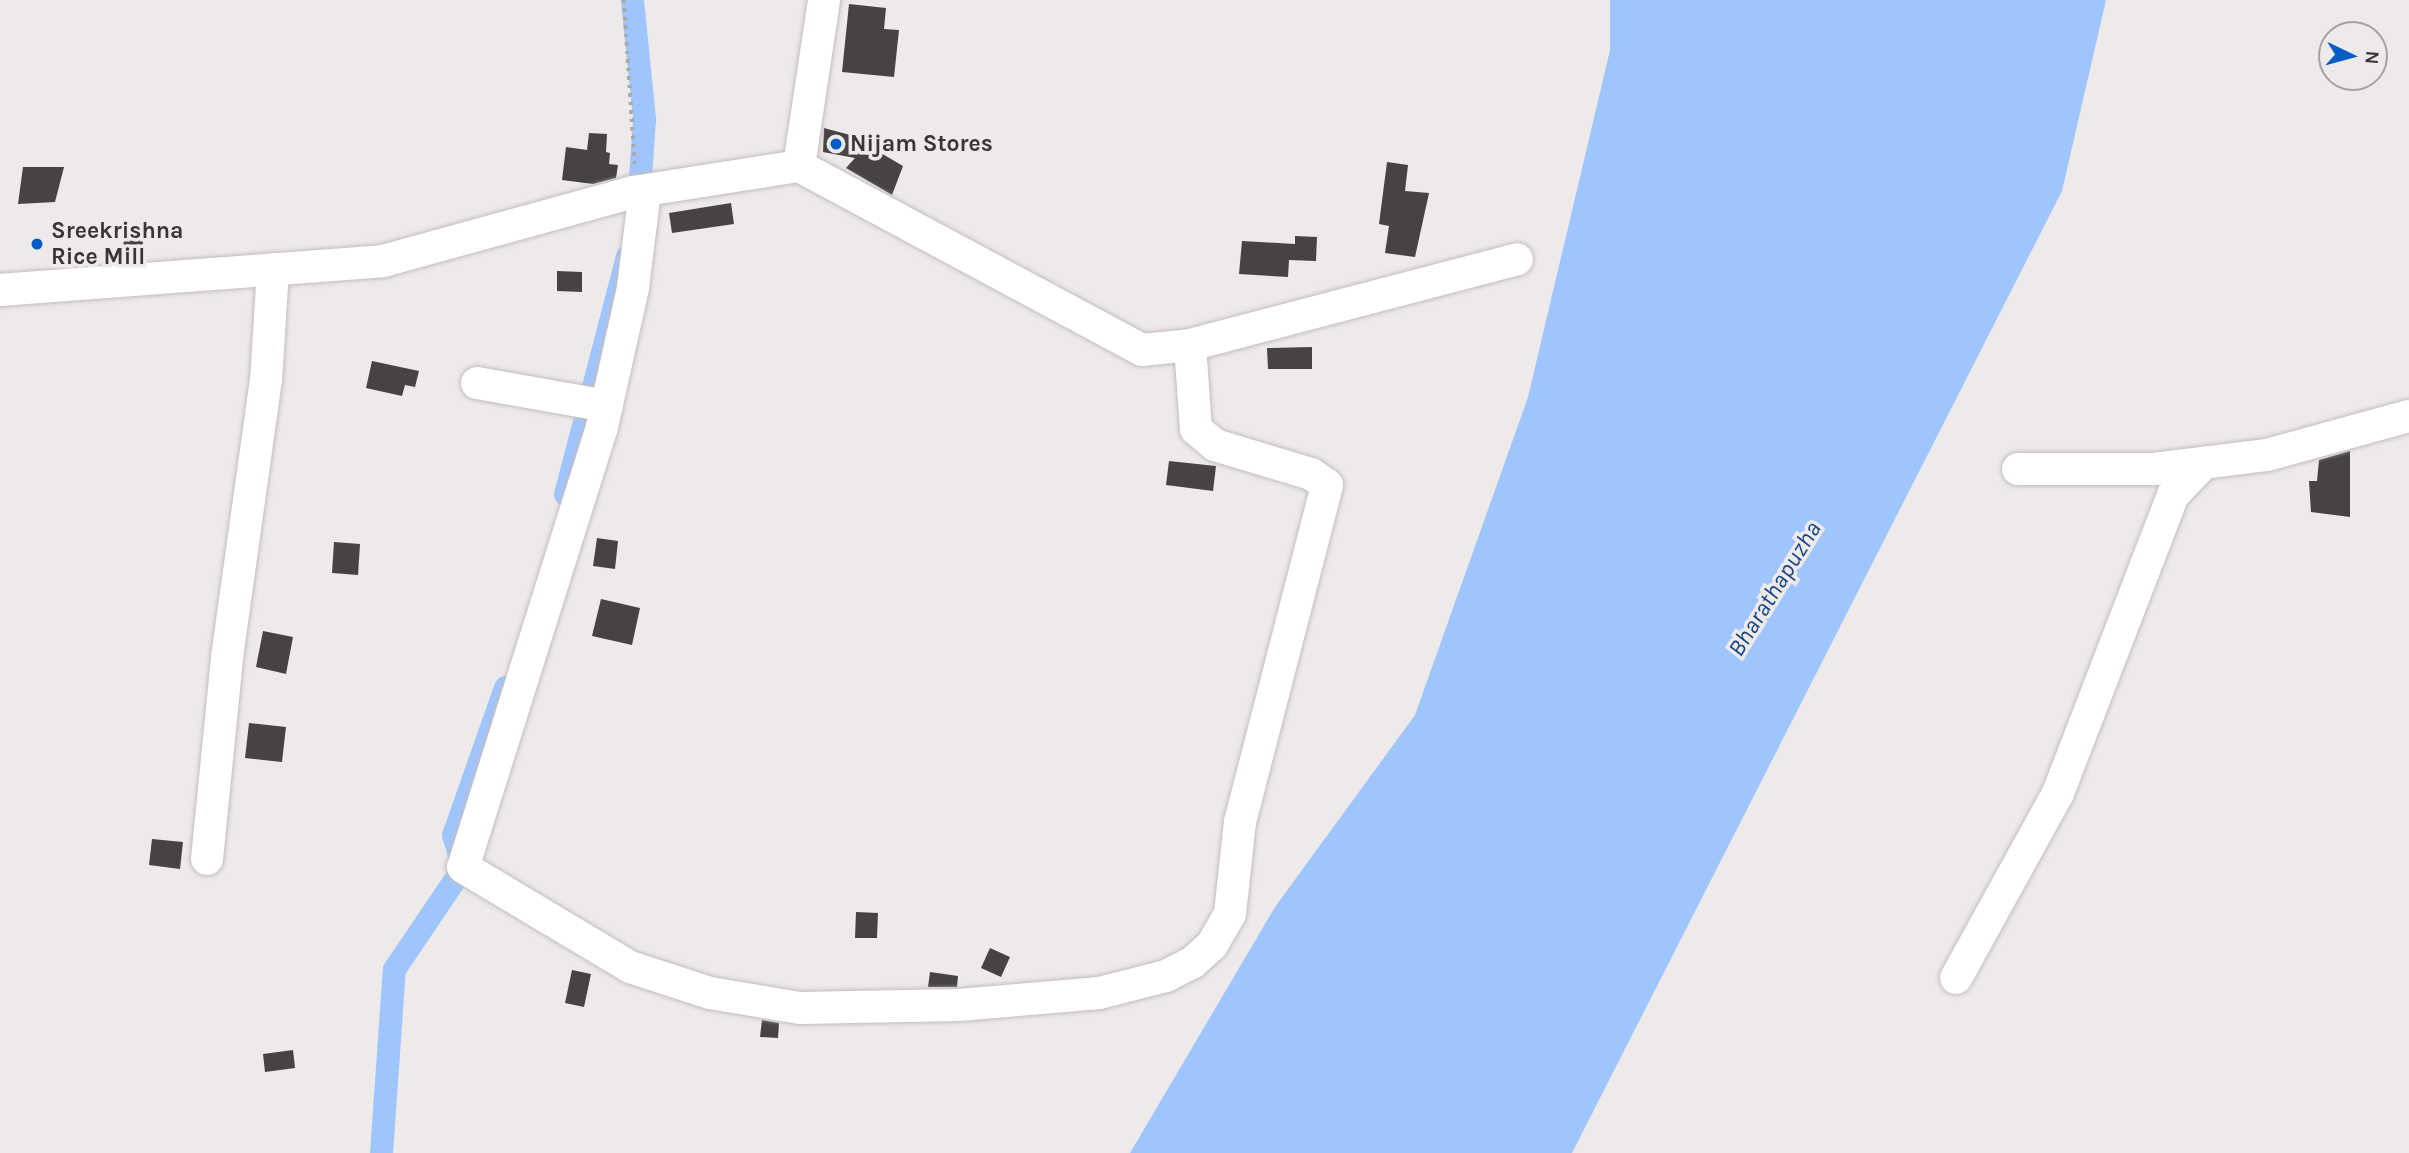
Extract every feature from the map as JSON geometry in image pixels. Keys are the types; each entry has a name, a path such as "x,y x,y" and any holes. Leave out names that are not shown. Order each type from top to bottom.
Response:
{"street":[{"path":"799,166 824,0"},
{"path":"0,290 383,261 639,192 680,188 799,166 1142,350 1190,345 1517,259"},
{"path":"639,192 633,288 607,406 463,867 630,967 710,993 800,1008 959,1005 1099,993 1166,976 1192,963 1230,914 1240,822 1327,485 1311,474 1215,445 1196,429 1190,345"},
{"path":"207,859 227,657 266,381 273,269"},
{"path":"477,383 607,406"},
{"path":"2018,469 2154,469 2267,455 2409,416"},
{"path":"1956,978 2058,793 2173,495 2204,463"}],"path":[{"path":"624,0 639,192"}],"water":[{"name":"Bharathapuzha","path":"1610,0 2106,0 2062,191 1572,1153 1130,1153 1275,907 1415,715 1528,397 1610,50"}],"building":[{"path":"849,4 886,8 884,29 899,30 894,77 842,72"},
{"path":"824,128 850,135 903,166 892,195 846,168 855,158 823,152"},
{"path":"589,133 607,134 606,152 610,153 609,164 618,165 616,178 593,184 562,180 566,147 587,150"},
{"path":"1387,162 1408,165 1405,191 1429,193 1415,257 1385,253 1389,226 1379,224"},
{"path":"23,167 64,167 55,202 18,204"},
{"path":"731,203 734,224 672,233 669,213"},
{"path":"125,229 144,231 142,252 123,249"},
{"path":"1295,236 1317,237 1316,261 1289,260 1288,277 1239,274 1242,241 1295,244"},
{"path":"557,271 582,272 582,292 557,291"},
{"path":"1312,347 1312,369 1268,369 1267,348"},
{"path":"372,361 419,371 415,387 405,385 402,396 366,388"},
{"path":"2350,451 2350,517 2311,512 2309,481 2317,481 2319,460"},
{"path":"1169,461 1216,466 1213,491 1166,485"},
{"path":"597,538 618,541 615,569 593,566"},
{"path":"334,542 360,544 358,575 332,573"},
{"path":"601,599 640,608 632,645 592,636"},
{"path":"263,631 293,637 286,674 256,667"},
{"path":"249,723 286,727 282,762 245,758"},
{"path":"152,839 183,842 180,869 149,865"},
{"path":"856,912 878,913 877,938 855,938"},
{"path":"990,948 1010,957 1001,977 981,968"},
{"path":"572,970 591,974 584,1007 565,1003"},
{"path":"930,972 958,976 957,987 928,987"},
{"path":"762,1020 779,1023 778,1038 760,1037"},
{"path":"293,1050 295,1068 265,1072 263,1054"}],"waterway":[{"path":"632,0 644,119 638,206"},
{"path":"565,494 627,256"},
{"path":"381,1153 394,969 463,867 453,835 505,687"}],"place":[{"name":"Nijam Stores","path":"836,144"},
{"name":"Sreekrishna Rice Mill","path":"37,244"}]}
